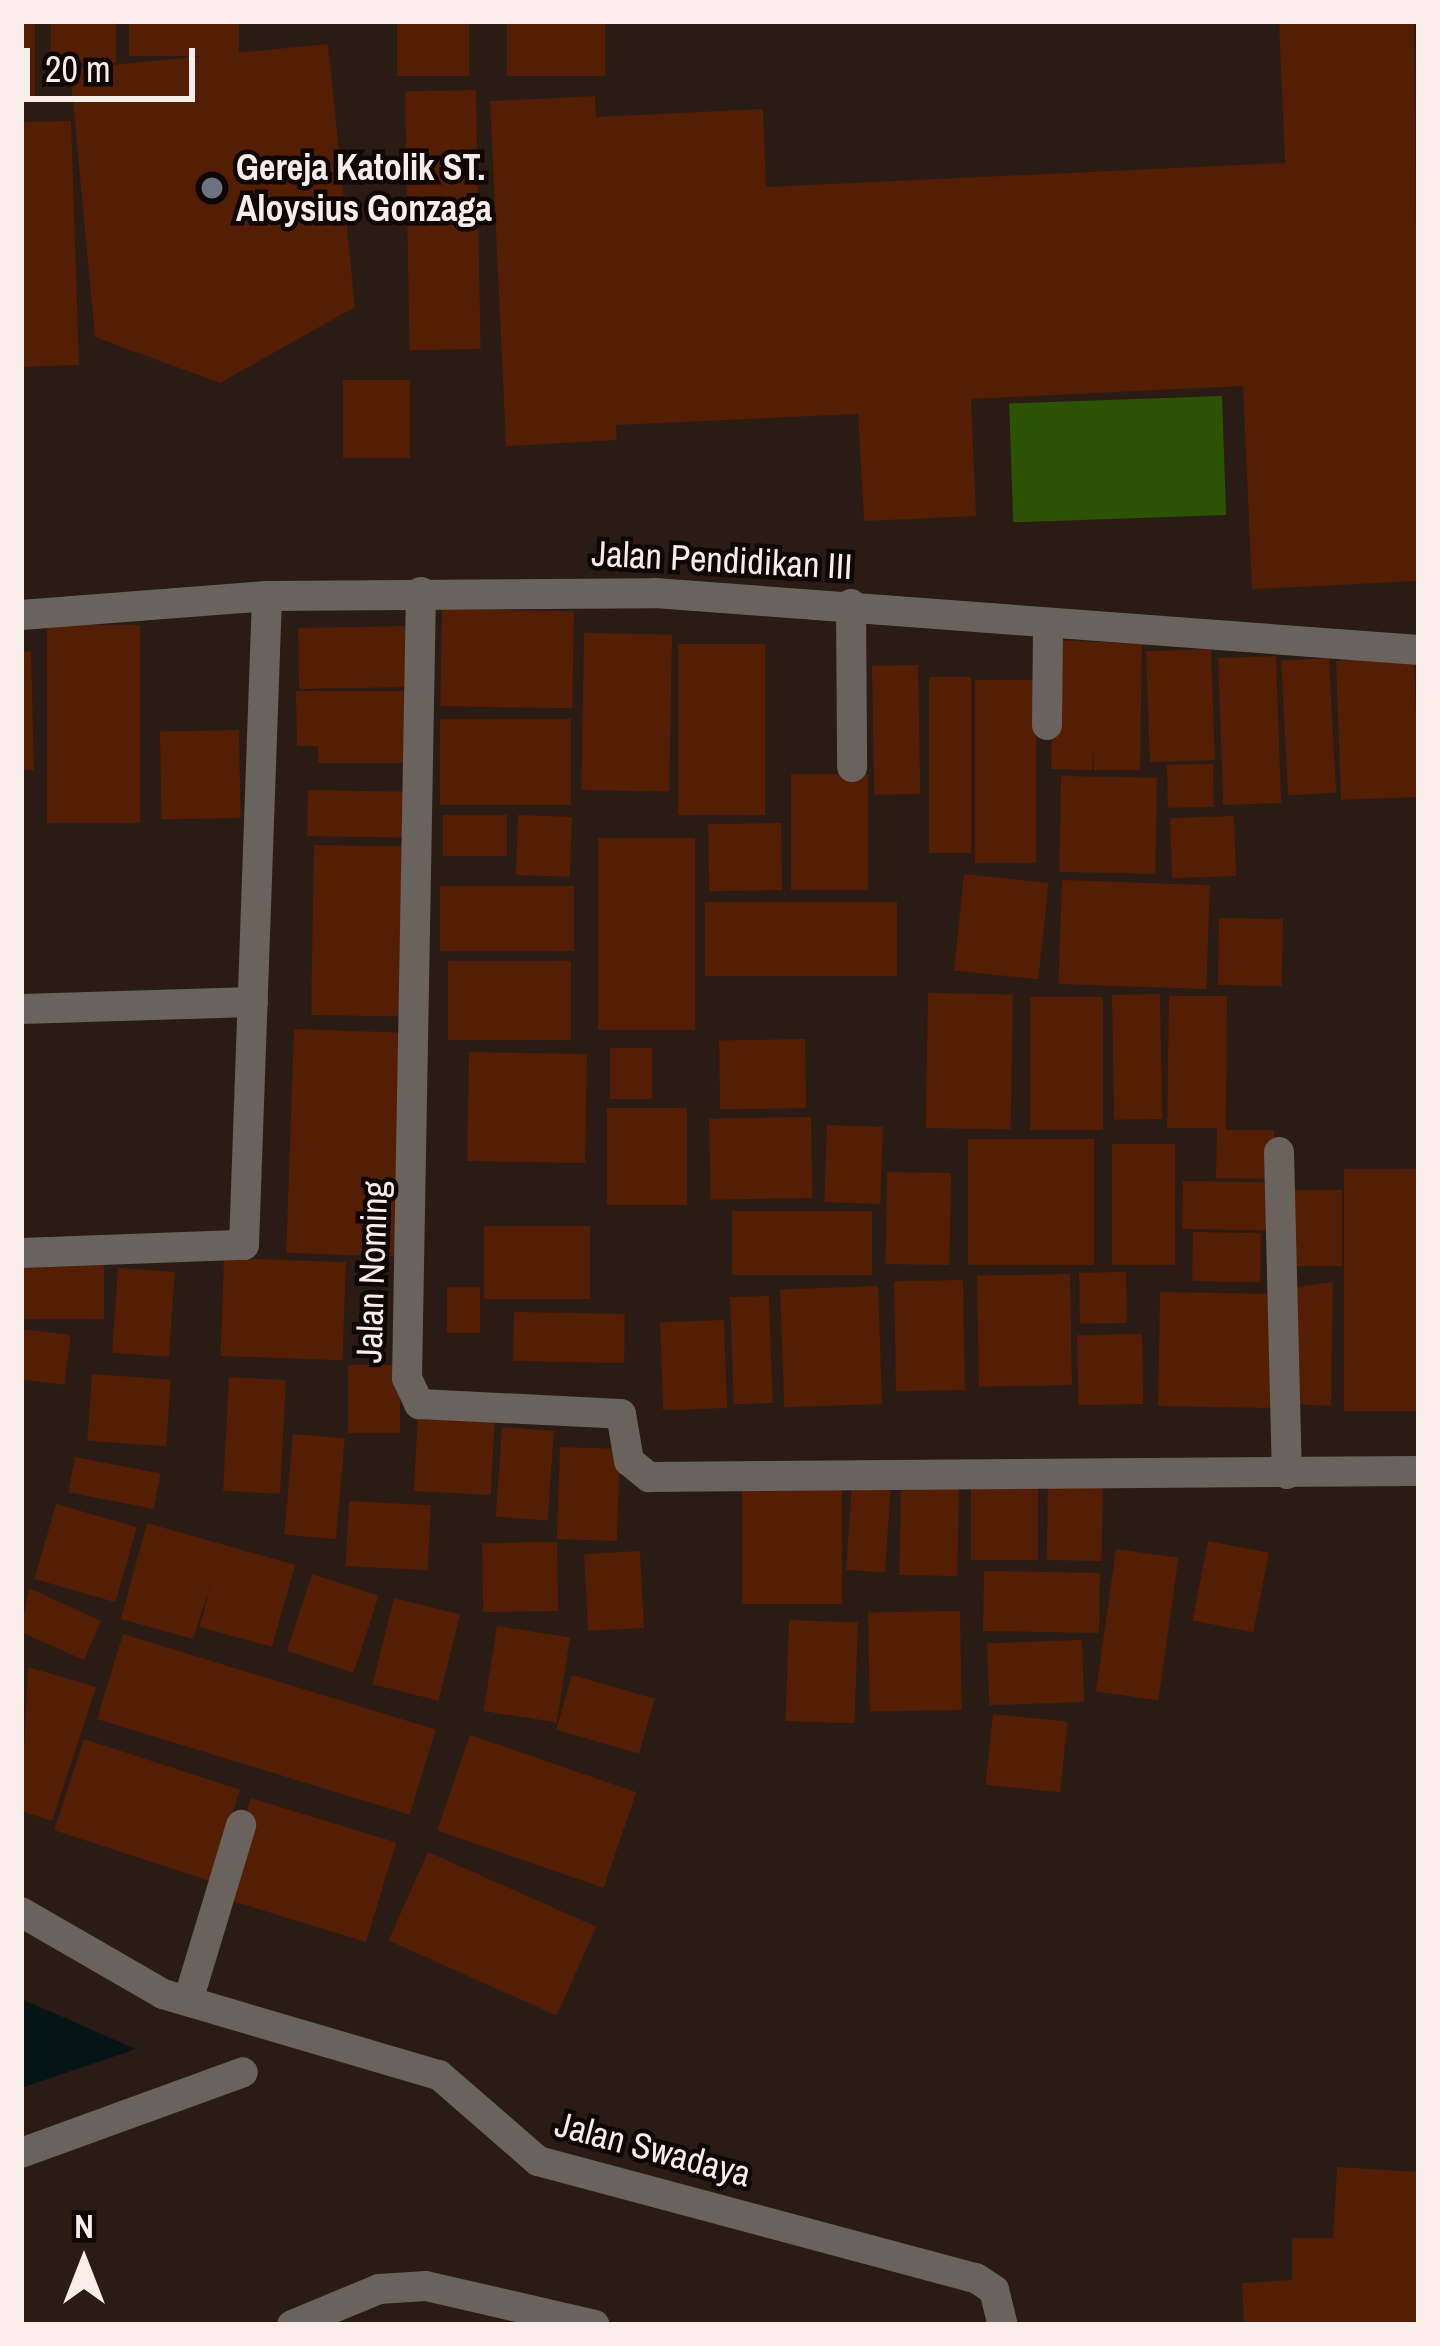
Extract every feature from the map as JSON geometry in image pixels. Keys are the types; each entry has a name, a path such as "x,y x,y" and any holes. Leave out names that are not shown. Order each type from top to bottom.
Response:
{"street":[{"name":"Jalan Pendidikan III","path":"21,615 267,596 421,592 851,604 1048,629 1419,650"},
{"name":"Jalan Noming","path":"421,592 409,1395 621,1414 628,1460 649,1478 1419,1471"},
{"path":"21,1252 244,1245 267,596"},
{"path":"851,604 852,767"},
{"path":"1047,724 1048,629"},
{"path":"21,1009 254,1002"},
{"path":"1279,1152 1287,1474"},
{"path":"188,2002 241,1825"},
{"name":"Jalan Swadaya","path":"21,1912 188,2002 439,2074 538,2161 976,2278 994,2290 1003,2325"},
{"path":"21,2153 243,2072"},
{"path":"292,2325 379,2289 426,2286 525,2316 595,2325"}],"green space":[{"path":"1222,396 1226,515 1013,522 1009,403"}],"shaded area":[{"path":"21,1997 26,2001 136,2049 21,2088"}],"building":[{"path":"21,21 35,21 35,98 21,98"},
{"path":"51,21 116,21 116,63 51,63"},
{"path":"129,21 239,21 239,56 129,56"},
{"path":"397,21 469,21 469,76 397,76"},
{"path":"507,21 605,21 605,76 507,76"},
{"path":"1279,21 1414,21 1419,581 1252,589 1243,386 971,399 976,516 864,521 858,414 616,425 617,440 506,446 490,101 595,96 596,117 763,109 766,187 1285,163"},
{"name":"Gereja Katolik ST. Aloysius Gonzaga","path":"328,44 355,307 220,383 95,337 70,69"},
{"path":"476,90 481,349 410,350 405,91"},
{"path":"71,121 79,365 21,367 21,122"},
{"path":"343,380 410,380 410,458 343,458"},
{"path":"442,609 574,611 572,708 440,706"},
{"path":"47,625 140,625 140,823 47,823"},
{"path":"408,626 409,687 299,689 298,628"},
{"path":"584,633 672,635 669,792 581,790"},
{"path":"1054,640 1142,644 1140,770 1094,770 1094,749 1092,770 1051,769"},
{"path":"678,644 765,644 765,815 678,815"},
{"path":"1211,649 1215,760 1150,762 1146,651"},
{"path":"31,651 34,770 21,770 21,652"},
{"path":"1276,656 1281,803 1223,805 1218,658"},
{"path":"1329,658 1336,793 1288,795 1281,661"},
{"path":"1414,658 1419,797 1341,800 1336,661"},
{"path":"918,665 920,794 874,795 872,666"},
{"path":"929,677 971,677 971,853 929,853"},
{"path":"975,680 1036,680 1036,863 975,863"},
{"path":"296,691 409,691 409,763 318,763 318,746 297,746"},
{"path":"440,719 571,719 571,805 440,805"},
{"path":"239,730 241,818 162,819 160,731"},
{"path":"1213,764 1214,807 1168,808 1167,765"},
{"path":"791,774 868,774 868,890 791,890"},
{"path":"1061,776 1157,778 1155,874 1059,872"},
{"path":"308,790 409,792 408,838 307,836"},
{"path":"443,815 507,815 507,856 443,856"},
{"path":"518,815 572,817 570,877 516,875"},
{"path":"1234,816 1236,876 1172,878 1170,818"},
{"path":"781,823 782,890 709,891 708,824"},
{"path":"598,838 695,838 695,1030 598,1030"},
{"path":"314,845 408,847 405,1017 311,1015"},
{"path":"964,874 1049,883 1038,979 954,970"},
{"path":"1062,880 1210,885 1206,989 1058,984"},
{"path":"440,886 574,886 574,951 440,951"},
{"path":"705,902 897,902 897,976 705,976"},
{"path":"1219,918 1283,919 1282,986 1218,985"},
{"path":"448,961 571,961 571,1040 448,1040"},
{"path":"928,993 1013,994 1011,1129 926,1128"},
{"path":"1160,994 1162,1119 1114,1120 1112,995"},
{"path":"1169,996 1227,996 1226,1130 1274,1130 1274,1179 1216,1178 1217,1128 1167,1128"},
{"path":"1030,997 1103,997 1103,1130 1030,1130"},
{"path":"294,1029 411,1033 403,1257 286,1253"},
{"path":"805,1039 806,1108 720,1109 719,1041"},
{"path":"610,1048 652,1048 652,1099 610,1099"},
{"path":"469,1052 587,1054 585,1163 467,1161"},
{"path":"607,1108 687,1108 687,1205 607,1205"},
{"path":"811,1117 812,1198 710,1200 709,1119"},
{"path":"827,1125 883,1127 880,1204 824,1202"},
{"path":"968,1139 1094,1139 1094,1265 968,1265"},
{"path":"1112,1144 1175,1144 1175,1265 1112,1265"},
{"path":"1344,1169 1419,1169 1419,1411 1344,1411"},
{"path":"887,1172 951,1173 949,1265 885,1264"},
{"path":"1183,1181 1272,1183 1271,1231 1182,1229"},
{"path":"1294,1190 1342,1190 1342,1266 1294,1266"},
{"path":"732,1211 872,1211 872,1275 732,1275"},
{"path":"484,1226 590,1226 590,1299 484,1299"},
{"path":"1193,1232 1261,1233 1260,1282 1192,1281"},
{"path":"21,1257 104,1257 104,1319 21,1319"},
{"path":"224,1258 346,1262 343,1360 221,1356"},
{"path":"118,1268 175,1272 169,1357 112,1353"},
{"path":"1126,1272 1127,1323 1080,1324 1079,1273"},
{"path":"1070,1274 1072,1385 979,1387 977,1276"},
{"path":"963,1280 965,1390 896,1391 894,1281"},
{"path":"1333,1282 1331,1406 1295,1404 1291,1288"},
{"path":"878,1286 882,1404 784,1407 780,1289"},
{"path":"447,1287 480,1287 480,1333 447,1333"},
{"path":"1160,1292 1273,1294 1271,1408 1158,1406"},
{"path":"769,1296 773,1403 734,1404 730,1297"},
{"path":"514,1312 625,1314 624,1363 513,1361"},
{"path":"724,1320 727,1408 663,1410 660,1322"},
{"path":"21,1329 71,1335 65,1385 21,1379"},
{"path":"1142,1334 1143,1404 1078,1405 1077,1335"},
{"path":"348,1365 400,1365 400,1433 348,1433"},
{"path":"92,1374 171,1380 166,1446 87,1441"},
{"path":"229,1377 286,1380 280,1494 223,1491"},
{"path":"418,1412 495,1416 491,1495 414,1491"},
{"path":"502,1427 554,1431 548,1520 496,1517"},
{"path":"293,1434 345,1439 336,1539 284,1535"},
{"path":"560,1447 620,1449 617,1541 557,1539"},
{"path":"75,1457 160,1474 154,1509 68,1492"},
{"path":"971,1476 1038,1476 1038,1560 971,1560"},
{"path":"1048,1479 1103,1480 1102,1561 1047,1560"},
{"path":"901,1480 959,1481 957,1576 899,1575"},
{"path":"852,1484 891,1487 885,1573 846,1570"},
{"path":"742,1485 842,1485 842,1604 742,1604"},
{"path":"349,1501 431,1505 427,1570 346,1566"},
{"path":"56,1504 137,1527 115,1602 35,1579"},
{"path":"147,1523 295,1565 272,1647 200,1627 211,1583 193,1639 121,1619"},
{"path":"1208,1541 1269,1553 1253,1632 1193,1621"},
{"path":"557,1542 558,1611 483,1612 482,1543"},
{"path":"1116,1549 1178,1558 1158,1700 1096,1692"},
{"path":"640,1551 644,1628 588,1631 584,1554"},
{"path":"984,1571 1100,1573 1099,1633 983,1631"},
{"path":"312,1574 379,1596 354,1673 287,1651"},
{"path":"29,1588 101,1621 84,1660 21,1632"},
{"path":"394,1598 460,1614 438,1701 372,1684"},
{"path":"960,1611 962,1710 870,1712 868,1613"},
{"path":"789,1620 858,1622 854,1723 785,1721"},
{"path":"497,1626 570,1638 557,1723 484,1711"},
{"path":"123,1634 436,1730 410,1815 97,1719"},
{"path":"1082,1640 1084,1702 989,1705 987,1643"},
{"path":"28,1667 96,1687 52,1821 21,1811"},
{"path":"572,1675 655,1699 639,1753 556,1730"},
{"path":"993,1714 1068,1722 1060,1792 986,1785"},
{"path":"470,1735 636,1792 604,1888 437,1830"},
{"path":"84,1739 240,1790 210,1881 54,1830"},
{"path":"251,1798 396,1842 366,1942 221,1897"},
{"path":"428,1852 596,1927 557,2015 389,1941"},
{"path":"1337,2167 1419,2172 1419,2325 1244,2325 1242,2283 1292,2280 1292,2238 1333,2238"}],"place":[{"name":"Gereja Katolik ST. Aloysius Gonzaga","path":"212,188"}]}
